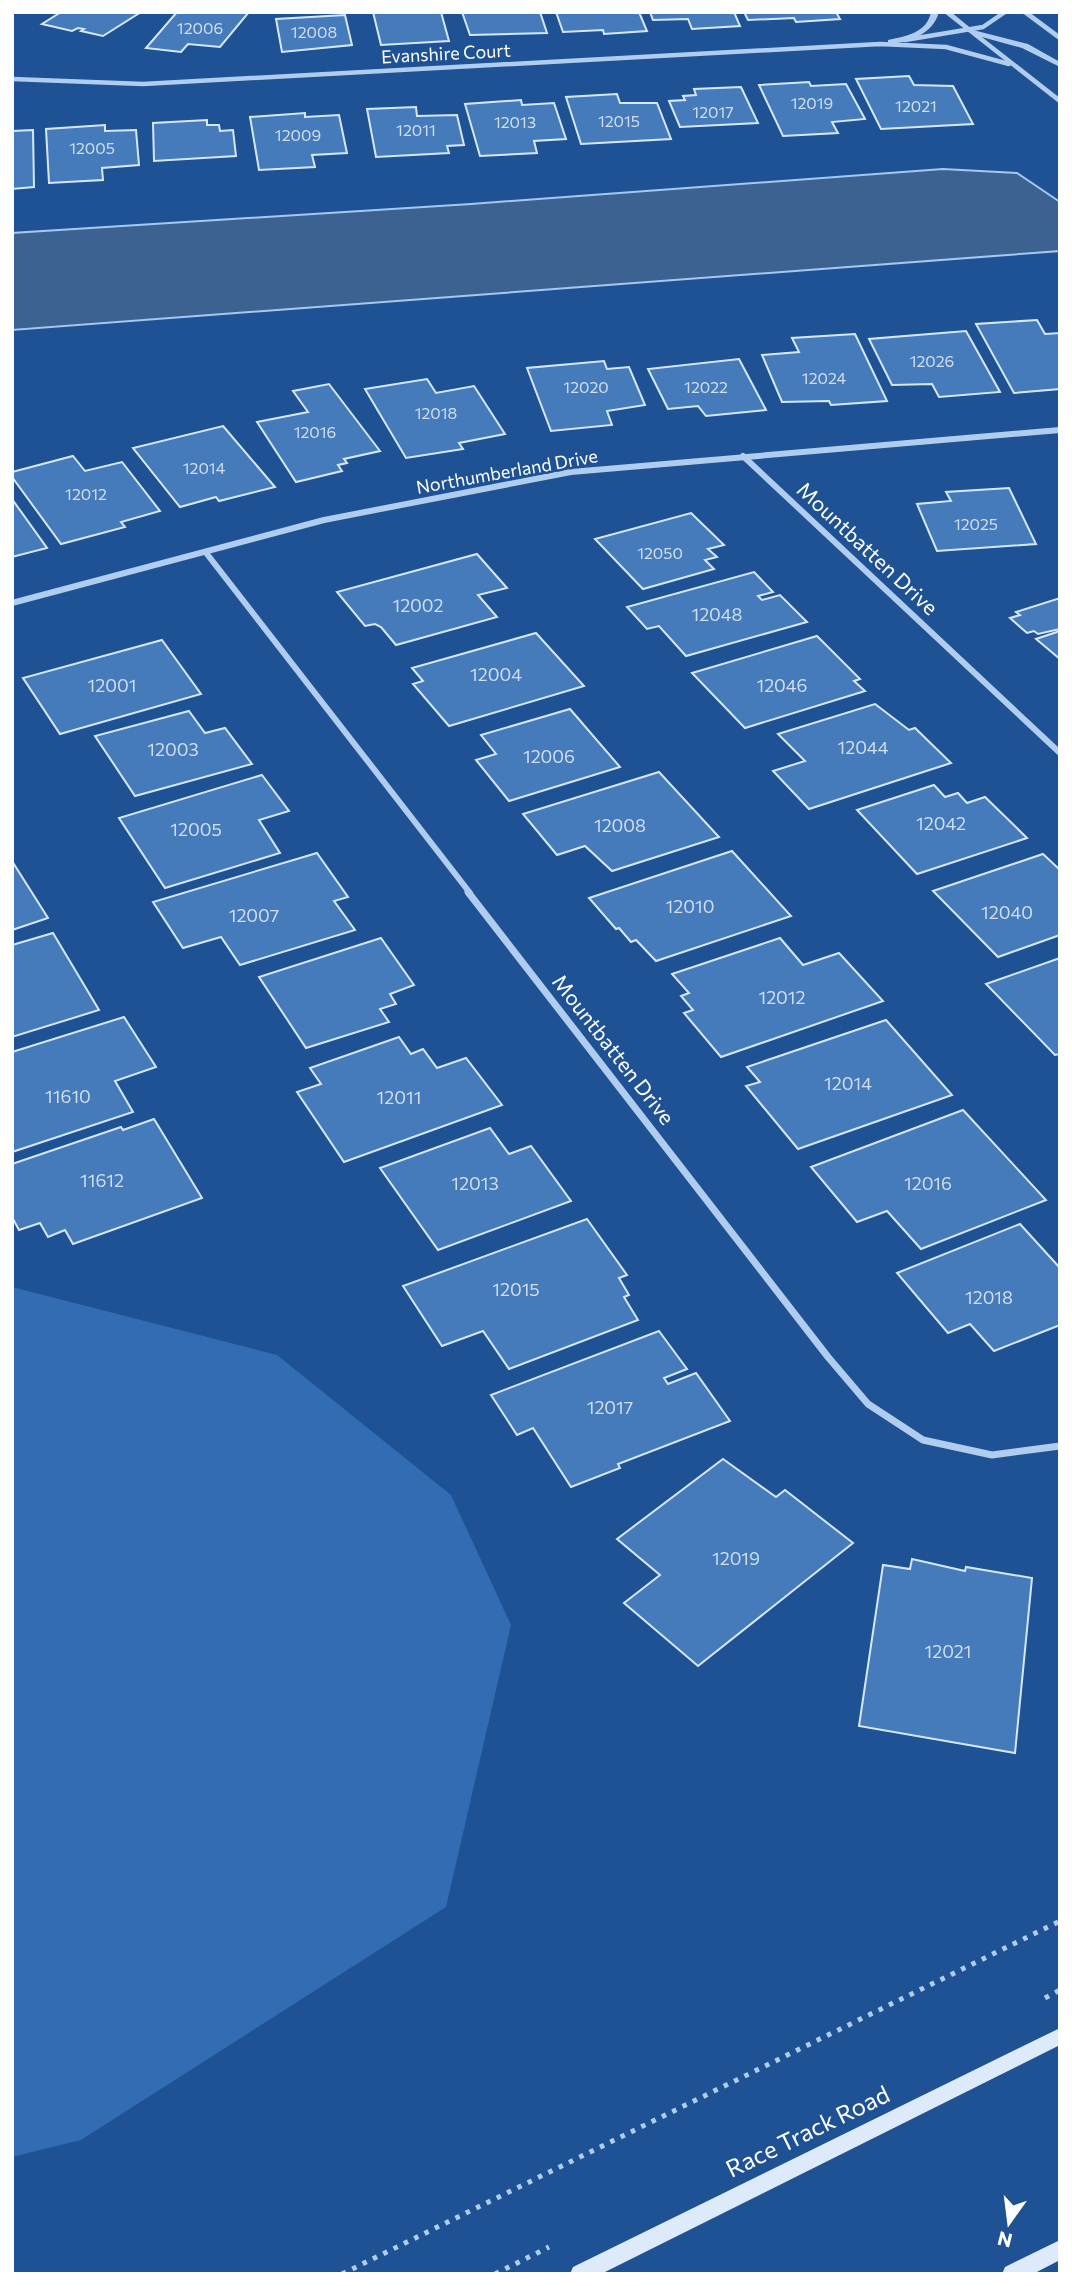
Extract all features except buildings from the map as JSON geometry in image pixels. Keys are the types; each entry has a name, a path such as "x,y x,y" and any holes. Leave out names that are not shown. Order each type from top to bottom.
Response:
{"main road":[{"name":"Race Track Road","path":"580,2274 1060,2036"},
{"path":"1012,2274 1060,2249"}],"street":[{"path":"891,42 925,31 932,24 935,12"},
{"path":"946,12 1060,102"},
{"name":"Evanshire Court","path":"880,44 967,31 994,22 1005,12"},
{"path":"1024,12 1060,39"},
{"path":"967,31 1025,46 1060,65"},
{"name":"Evanshire Court","path":"12,79 143,84 880,44 948,46 967,49 1009,64"},
{"name":"Northumberland Drive","path":"12,603 207,554 324,520 571,472 1060,430"},
{"name":"Mountbatten Drive","path":"743,456 1060,753"},
{"name":"Mountbatten Drive","path":"207,554 828,1357 869,1404 923,1440 992,1455 1060,1446"}],"path":[{"path":"342,2274 1060,1922"}],"shaded area":[{"path":"943,169 1017,173 1060,202 1060,251 12,330 12,233 471,204"},
{"path":"12,1287 277,1355 451,1495 511,1625 446,1907 81,2140 12,2157"}]}
